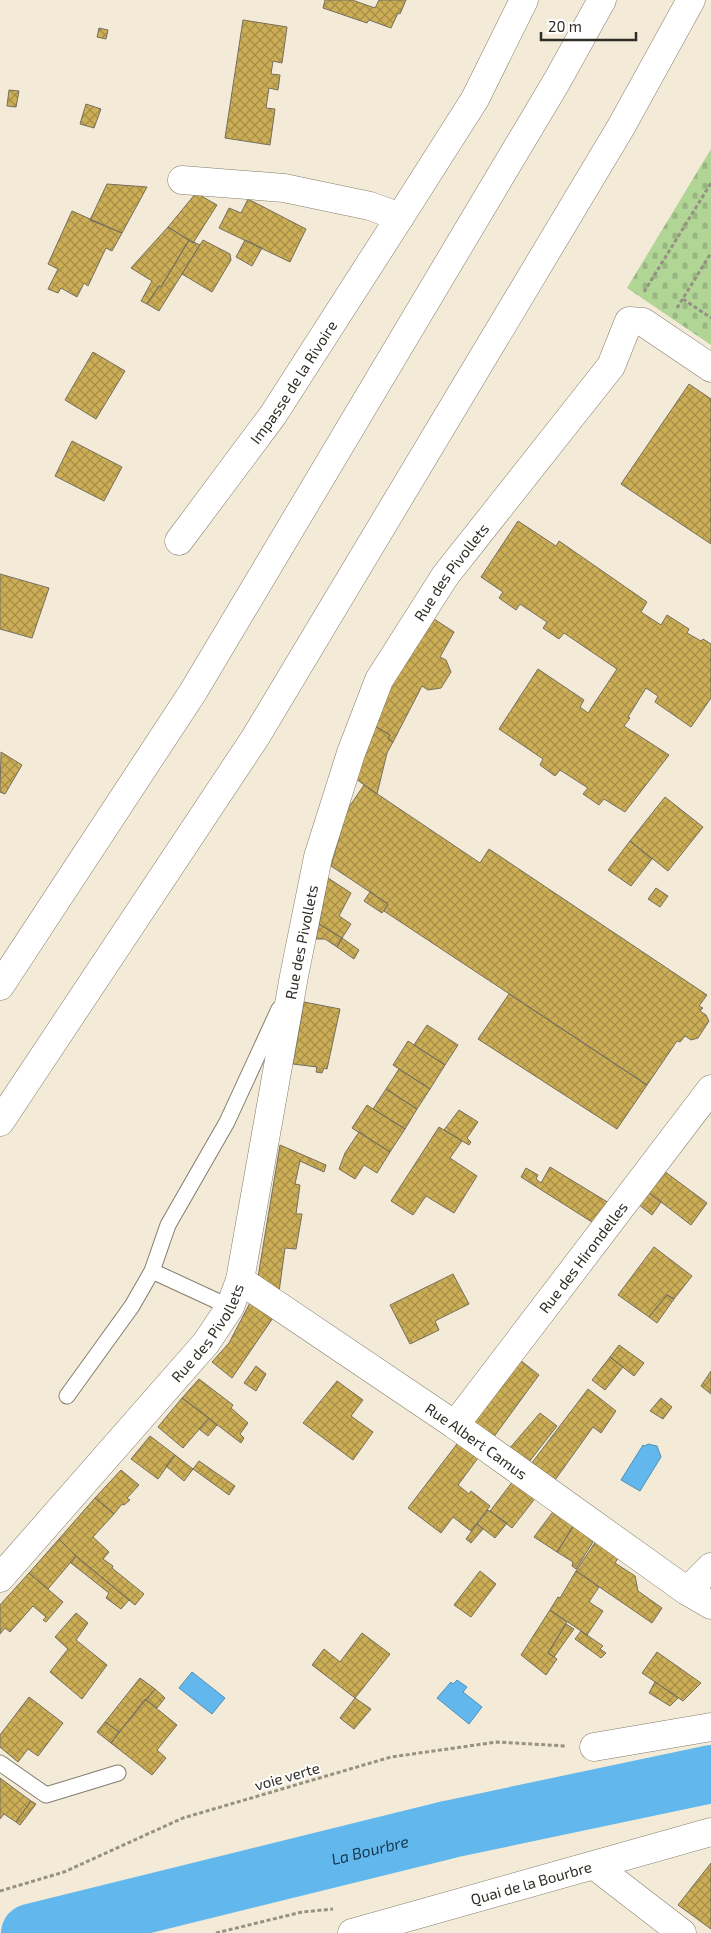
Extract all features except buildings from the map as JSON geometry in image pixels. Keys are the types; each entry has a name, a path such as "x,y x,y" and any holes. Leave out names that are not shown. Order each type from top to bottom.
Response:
{"main road":[{"name":"Impasse de la Rivoire","path":"178,541 273,415 400,217 475,99 524,0"},
{"path":"0,986 193,692 557,82 602,0"},
{"path":"0,1122 255,738 621,127 691,0"},
{"path":"182,180 284,188 370,206 400,217"},
{"path":"636,321 711,368"},
{"name":"Rue des Pivollets","path":"0,1578 206,1343 230,1307 240,1280 294,976 318,857 351,753 379,680 445,576 611,366 636,321"},
{"name":"Rue des Hirondelles","path":"455,1424 711,1089"},
{"name":"Rue Albert Camus","path":"240,1280 455,1424 687,1591 711,1605"},
{"path":"687,1591 711,1567"},
{"path":"594,1747 711,1727"},
{"name":"Quai de la Bourbre","path":"352,1933 711,1832"},
{"path":"595,1866 682,1933"}],"lane":[{"path":"67,1396 132,1306 152,1271 168,1225 227,1122 294,976"},
{"path":"152,1271 230,1307"},
{"path":"0,1763 46,1795 118,1773"}],"path":[{"path":"636,321 640,298 711,183"},
{"path":"675,310 711,253"},
{"path":"683,299 711,318"},
{"name":"voie verte","path":"0,1891 64,1872 183,1818 391,1758 498,1742 594,1747"},
{"path":"216,1933 302,1912 340,1908"}],"green space":[{"path":"711,149 711,345 627,288"}],"water":[{"path":"643,1445 657,1446 661,1457 640,1491 621,1480"},
{"path":"192,1672 225,1698 212,1714 179,1688"},
{"path":"457,1680 467,1687 463,1692 482,1707 469,1724 437,1698 451,1682 453,1684"}],"waterway":[{"name":"La Bourbre","path":"30,1933 451,1829 711,1774"}]}
